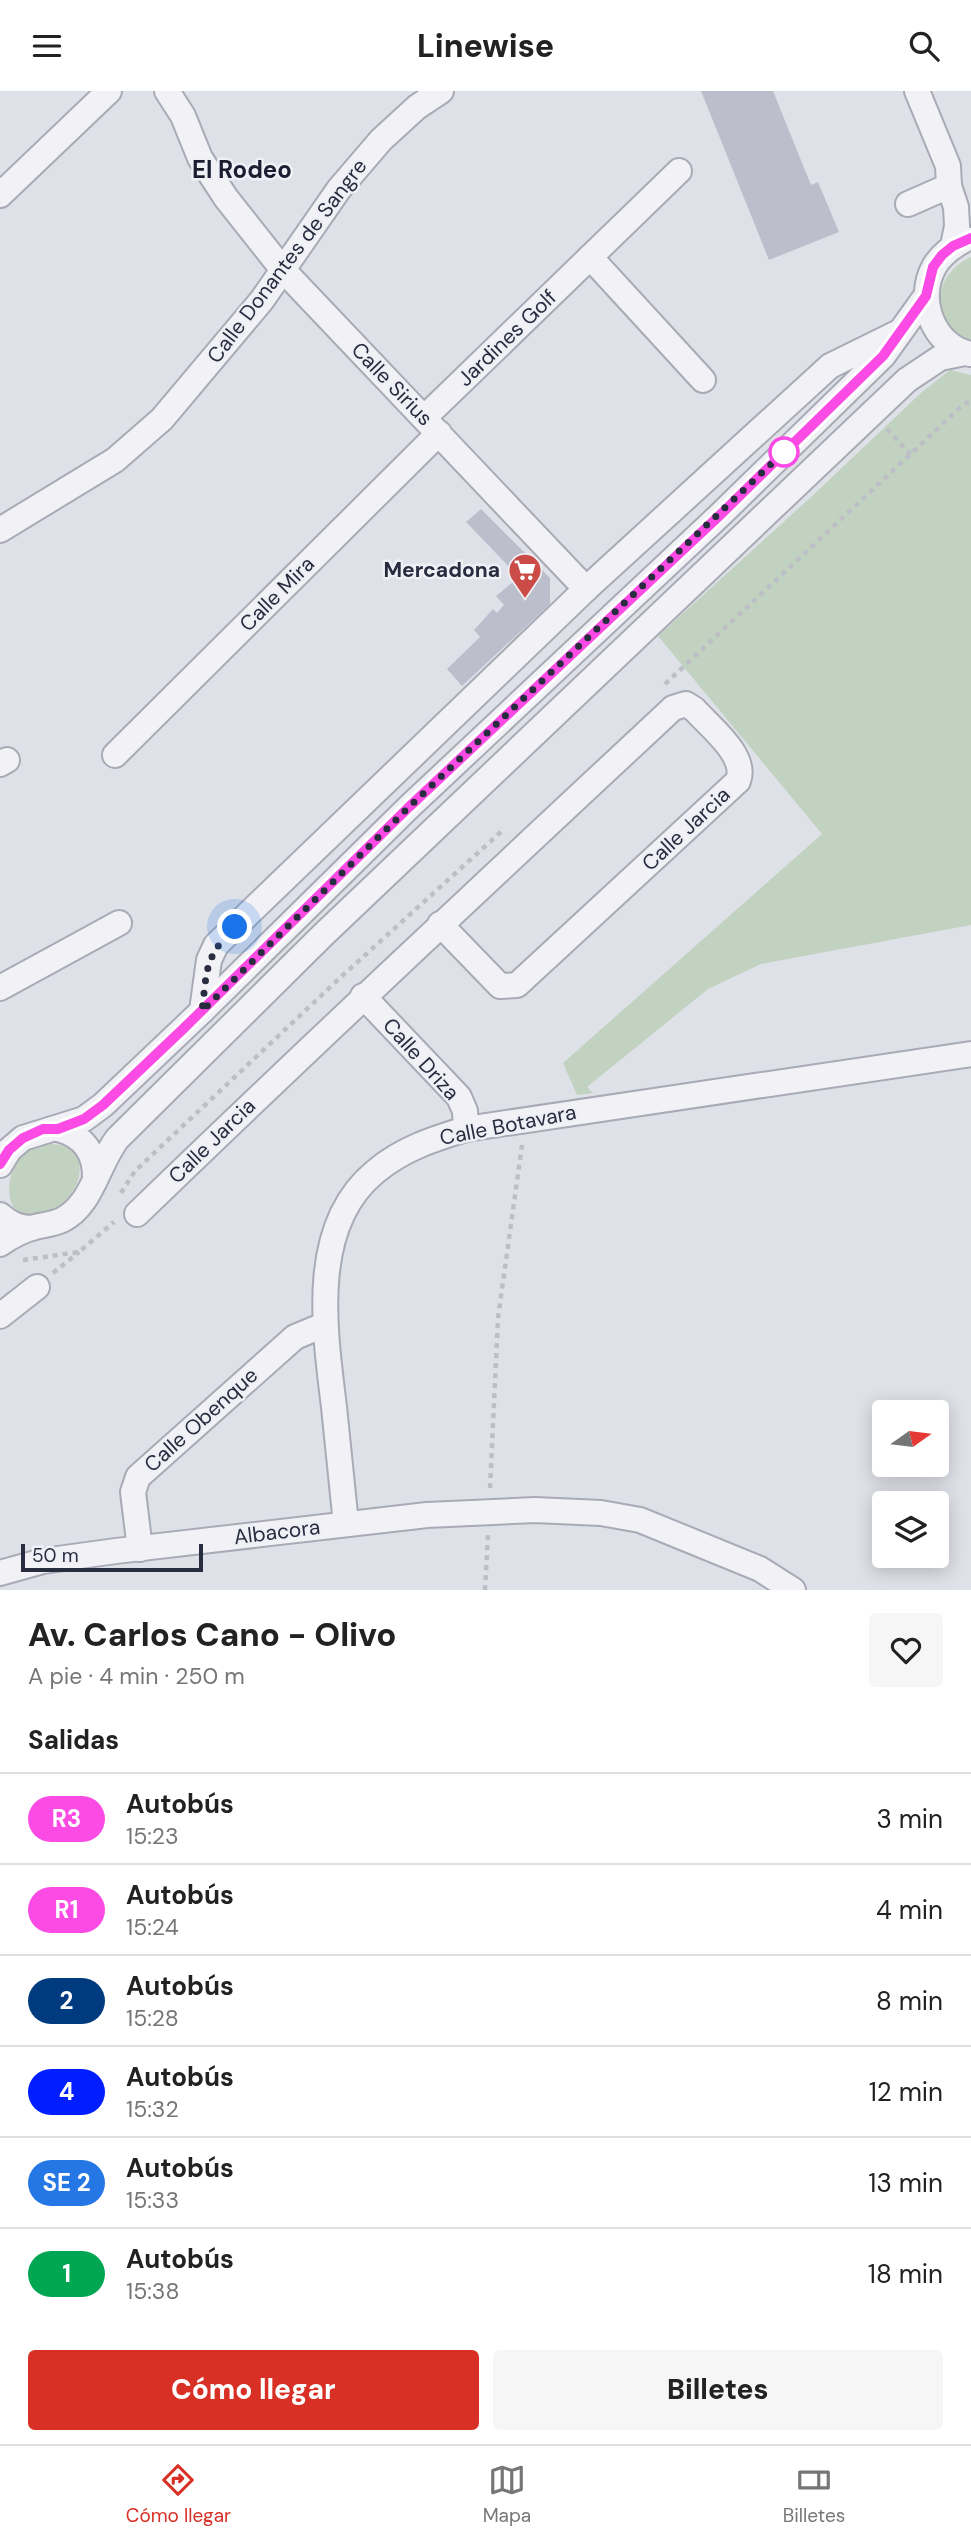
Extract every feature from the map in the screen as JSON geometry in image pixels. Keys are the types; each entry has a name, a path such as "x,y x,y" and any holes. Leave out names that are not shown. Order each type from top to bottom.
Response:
{"street":[{"path":"0,195 109,91"},
{"name":"Calle Sirius","path":"167,91 183,116 200,158 226,198 283,270 586,589"},
{"name":"Calle Sirius","path":"188,91 209,171"},
{"name":"Calle Donantes de Sangre","path":"0,530 115,460 162,419 262,300 339,189 381,139 417,107 441,91"},
{"path":"58,1129 84,1119 103,1105 409,807 720,515 883,356 926,296 933,267 942,255 962,242 957,226 961,191 917,91"},
{"name":"Jardines Golf","path":"431,426 590,257 679,171"},
{"path":"908,204 961,191"},
{"path":"590,257 703,380"},
{"path":"926,296 930,317 941,336 968,354"},
{"path":"202,1011 209,960 216,945 586,589 830,366 899,332"},
{"path":"0,1244 31,1228 62,1220 78,1209 117,1139 324,934 907,380 940,358 968,354"},
{"name":"Calle Mira","path":"115,755 431,426"},
{"name":"Calle Jarcia","path":"137,1214 363,996 440,924 677,706 686,704 694,709 737,757 741,769 738,781 517,985 500,986 440,924"},
{"path":"0,988 119,923"},
{"name":"Calle Driza","path":"363,996 459,1097 466,1111 466,1129"},
{"name":"Calle Botavara","path":"346,1524 324,1325 327,1271 336,1230 349,1203 373,1174 399,1154 430,1140 466,1129 971,1054"},
{"path":"0,1164 9,1150 11,1140 43,1129 58,1129 77,1136 91,1152 95,1166 94,1180"},
{"path":"0,1215 19,1227 31,1228"},
{"path":"0,1316 37,1287"},
{"name":"Calle Obenque","path":"140,1549 133,1492 138,1476 295,1337 324,1325"},
{"name":"Albacora","path":"0,1573 43,1561 346,1524 489,1511 535,1510 601,1513 640,1520 760,1569 793,1590"}],"path":[{"path":"485,1590 498,1318 526,1120"},
{"path":"37,1287 79,1252"}],"green space":[{"path":"971,257 971,343 963,340 947,326 939,304 945,281 951,271"},
{"path":"950,370 971,375 971,925 761,964 708,989 587,1087 593,1093 577,1095 563,1063 822,834 658,636 922,392"},
{"path":"48,1144 66,1147 76,1155 80,1167 78,1181 60,1206 46,1214 29,1216 20,1213 10,1198 9,1187 15,1166 28,1150"}],"building":[{"path":"701,91 773,91 811,185 818,182 839,232 769,260"},
{"name":"Mercadona","path":"481,509 550,578 550,604 462,686 447,669 480,637 474,630 493,609 497,613 504,605 496,596 519,577 466,522"}],"bus line":[{"name":"R3","path":"0,1164 9,1150 23,1138 43,1129 58,1129 84,1119 103,1105 182,1030 409,807 720,515 883,356 926,296 933,267 953,246 971,238"}],"place":[{"name":"Mercadona","path":"525,600"}],"district":[{"name":"El Rodeo","path":"242,170"}],"route":[{"path":"235,927 216,945 209,960 202,1011 409,807 788,448 784,452"}]}
